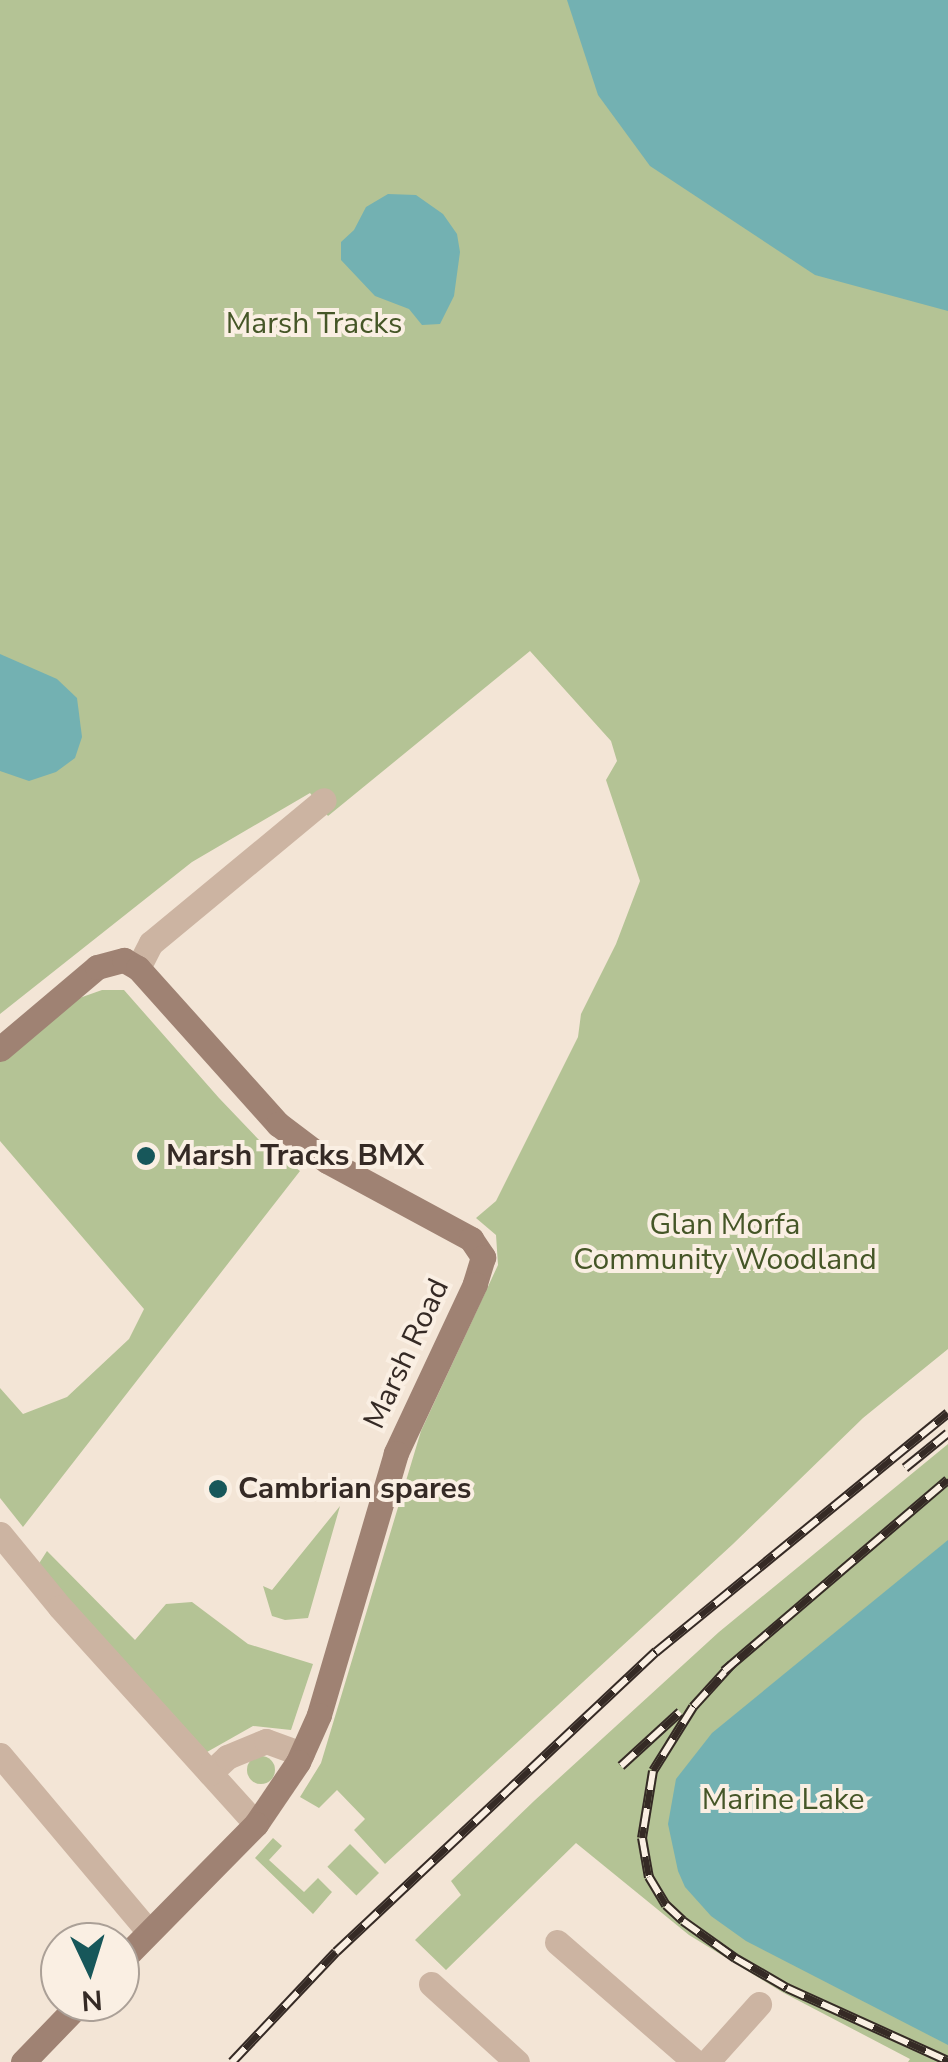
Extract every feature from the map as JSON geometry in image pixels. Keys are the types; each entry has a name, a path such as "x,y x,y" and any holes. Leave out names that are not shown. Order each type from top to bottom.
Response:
{"street":[{"path":"0,1049 97,967 124,960 138,968 151,943 324,800"},
{"name":"Marsh Road","path":"138,968 278,1124 327,1161 471,1239 484,1257 396,1453 318,1715 302,1754 256,1824 140,1941"},
{"path":"0,1534 256,1824"},
{"path":"210,1773 226,1758 266,1740 302,1754"},
{"path":"0,1755 149,1932"},
{"path":"556,1942 695,2062"},
{"path":"431,1984 517,2062"},
{"path":"707,2062 759,2004"},
{"path":"23,2062 62,2022"}],"green space":[{"path":"0,0 653,0 948,247 948,1349 863,1418 733,1544 385,1864 354,1830 365,1819 337,1790 319,1808 300,1797 321,1763 421,1431 498,1265 496,1235 476,1218 496,1201 578,1037 581,1014 616,944 640,881 606,780 617,761 611,741 530,651 328,816 310,793 192,862 0,1014"},
{"name":"Marsh Tracks BMX","path":"102,990 124,990 260,1141 300,1171 23,1527 0,1498 0,1388 23,1414 67,1397 129,1339 144,1309 0,1141 0,1057 71,1001"},
{"name":"Marine Lake","path":"948,1444 948,2062 908,2062 910,2059 782,1992 689,1935 576,1843 446,1970 415,1940 461,1895 451,1881 534,1801 719,1632"},
{"path":"340,1506 308,1618 285,1620 272,1616 263,1586 272,1590"},
{"path":"47,1551 135,1640 166,1604 192,1602 248,1644 313,1664 291,1730 253,1726 207,1752 38,1565"},
{"path":"261,1756 271,1760 275,1770 271,1780 261,1784 251,1780 247,1770 251,1760"},
{"path":"273,1838 282,1846 269,1860 304,1892 318,1878 332,1892 313,1914 255,1858"},
{"path":"350,1844 379,1873 356,1896 327,1867"}],"water":[{"path":"567,0 948,0 948,311 815,275 650,166 598,95"},
{"path":"388,194 416,195 443,214 457,234 460,252 454,296 440,324 422,325 409,309 375,296 341,260 341,242 354,230 366,207"},
{"path":"0,654 57,679 77,698 82,737 75,758 56,772 29,781 0,771"},
{"name":"Marine Lake","path":"948,1540 948,2045 746,1941 711,1916 685,1887 668,1824 676,1779 712,1733"}],"tram line":[{"path":"948,1480 774,1626 693,1707 653,1771 642,1838 649,1877 666,1905 683,1921 787,1988 948,2061"}],"railway":[{"path":"232,2062 336,1952 656,1652 948,1413"},
{"path":"905,1468 948,1433"},
{"path":"724,1671 948,1480"},
{"path":"732,1664 693,1707 653,1771 642,1838 649,1877 666,1905 735,1958 787,1988 948,2061"},
{"path":"621,1766 680,1712"}],"place":[{"name":"Marsh Tracks BMX","path":"146,1156"},
{"name":"Cambrian spares","path":"218,1489"}],"park label":[{"name":"Marsh Tracks","path":"314,324"},
{"name":"Glan Morfa Community Woodland","path":"725,1242"}]}
